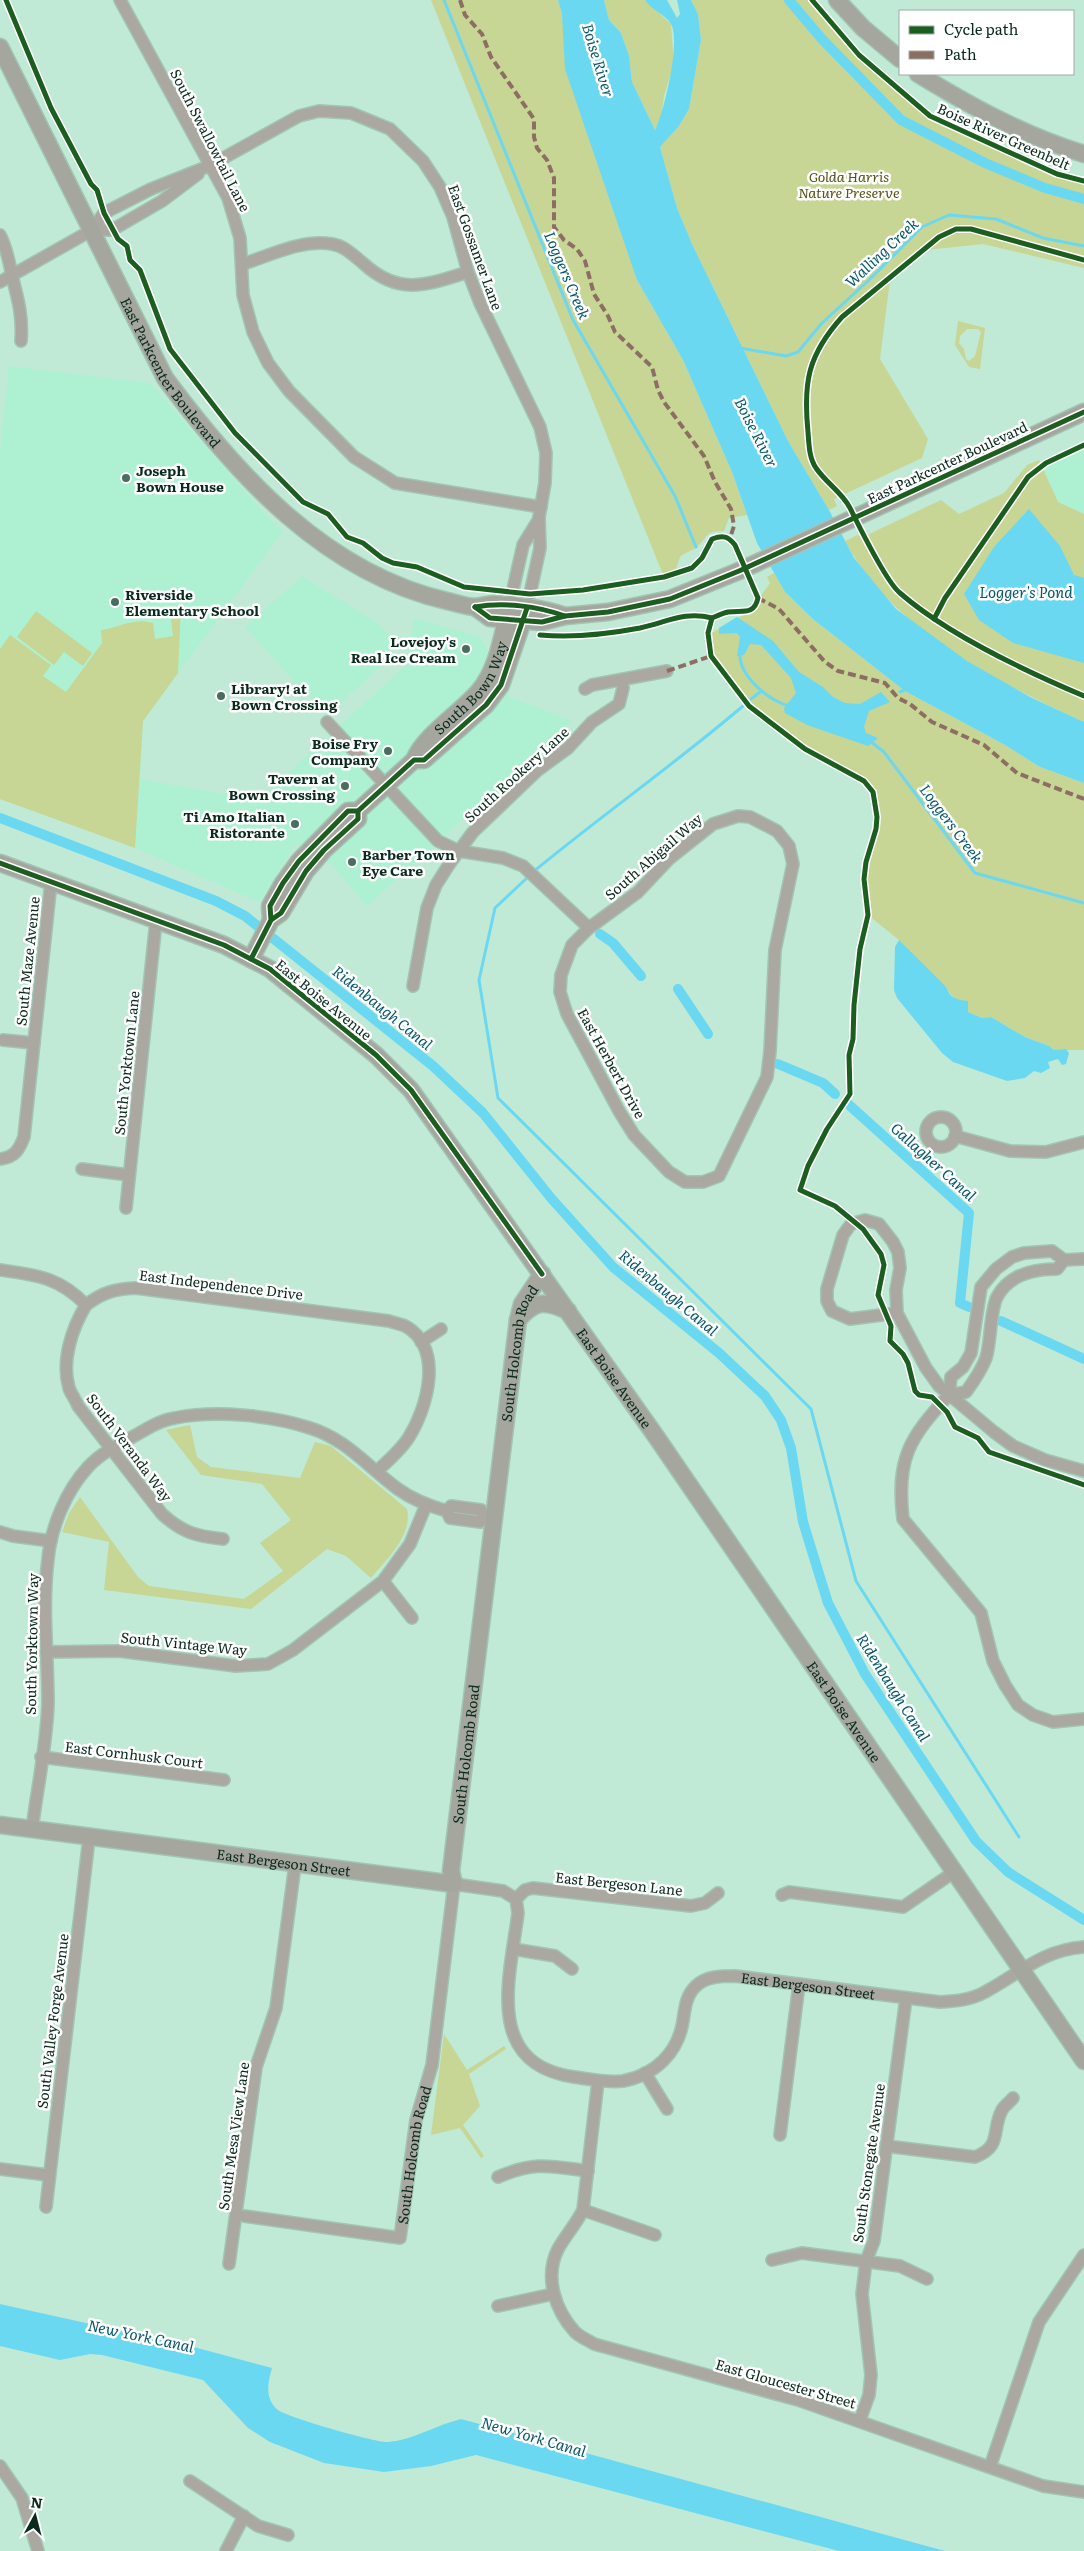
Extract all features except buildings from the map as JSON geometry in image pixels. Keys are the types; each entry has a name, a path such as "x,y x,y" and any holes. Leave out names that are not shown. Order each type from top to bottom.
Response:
{"street":[{"name":"South Swallowtail Lane","path":"120,0 228,198 235,218 243,264 243,295 253,332 268,363 289,391 354,457 395,482 540,512"},
{"path":"837,0 863,28 899,59"},
{"name":"East Parkcenter Boulevard","path":"0,47 165,378 198,422 258,488 305,532 341,557 415,592 475,607 493,604 527,608 542,622 565,616 608,612 661,601 739,570 1084,412"},
{"path":"920,75 976,110 1052,144 1084,154"},
{"name":"East Gossamer Lane","path":"92,230 104,213 151,189 209,166 299,116 319,112 340,111 371,120 390,129 423,161 440,187 453,217 468,272 490,329 534,409 540,427 546,453 545,483 540,512 540,548 527,608"},
{"name":"East Gossamer Lane","path":"92,230 112,230 162,202 209,166"},
{"path":"0,282 92,230"},
{"path":"0,235 5,245 23,321 21,341"},
{"path":"243,264 316,242 334,244 348,250 378,277 398,284 425,284 468,272"},
{"name":"East Gossamer Lane","path":"510,606 523,545 540,512"},
{"name":"South Bown Way","path":"251,959 271,920 281,913 306,871 358,819 358,811 414,760 419,749 481,689 492,669 510,606"},
{"name":"South Bown Way","path":"414,760 424,760 486,705 501,685 527,608"},
{"path":"585,689 592,685 667,671"},
{"name":"South Rookery Lane","path":"413,986 427,908 436,885 459,851 473,832 538,770 568,748 592,722 619,704 623,688 622,680"},
{"path":"327,722 438,841 459,851 503,858 523,866 589,928"},
{"name":"South Abigail Way","path":"589,928 638,892 669,859 713,824 738,816 750,817 777,831 789,846 793,864 775,950 767,1077 718,1176 703,1182"},
{"name":"East Boise Avenue","path":"0,864 224,945 270,969 376,1055 411,1090 568,1311 1084,2061"},
{"name":"South Maze Avenue","path":"0,1158 12,1157 20,1149 24,1137 51,882"},
{"name":"South Yorktown Lane","path":"126,1208 156,921"},
{"name":"East Herbert Drive","path":"589,928 572,945 561,975 560,992 567,1014 619,1112 634,1135 669,1172 685,1182 703,1182"},
{"name":"South Maze Avenue","path":"4,1040 34,1043"},
{"path":"955,1136 1010,1151 1046,1152 1084,1142"},
{"path":"82,1170 129,1175"},
{"path":"897,1313 850,1319 832,1311 826,1301 827,1289 843,1235 851,1224 866,1220 879,1224 893,1242 898,1252 900,1268 896,1290 897,1313 926,1368 949,1395 1013,1446 1045,1460 1084,1471"},
{"path":"1084,1259 1064,1260 1052,1251 1024,1253 1012,1257 991,1275 981,1287 971,1354 963,1367 951,1378 949,1395 917,1433 909,1446 904,1464 901,1499 903,1519 981,1613 993,1661 1004,1685 1018,1705 1033,1715 1053,1722 1070,1722 1084,1719"},
{"path":"949,1395 966,1392 980,1372 986,1357 997,1298 1007,1285 1020,1276 1037,1269 1058,1269 1064,1260"},
{"path":"0,1270 36,1275 56,1281 75,1294 86,1305"},
{"name":"South Holcomb Road","path":"244,2216 400,2238 416,2120 432,2065 454,1884 451,1871 488,1517 518,1320 522,1304 542,1274"},
{"name":"East Independence Drive","path":"86,1305 98,1296 114,1289 136,1288 389,1321 407,1328 422,1342"},
{"path":"518,1320 526,1311 538,1304 550,1303 568,1311"},
{"name":"South Veranda Way","path":"86,1305 71,1336 67,1369 69,1388 78,1406 162,1514 178,1528 199,1536 223,1539"},
{"path":"377,1471 408,1438 421,1415 428,1390 428,1361 422,1342 441,1329"},
{"name":"South Yorktown Way","path":"32,1830 48,1704 45,1618 48,1559 51,1541 68,1496 88,1467 111,1448 155,1424 174,1418 209,1414 233,1415 283,1422 324,1433 347,1445 398,1489 426,1506 447,1511 450,1518 480,1522 488,1517"},
{"name":"South Vintage Way","path":"46,1652 119,1651 236,1666 268,1664 294,1650 383,1581 410,1544 426,1506"},
{"path":"0,1532 14,1536 51,1541"},
{"path":"383,1581 412,1618"},
{"name":"East Cornhusk Court","path":"41,1757 224,1780"},
{"name":"East Bergeson Street","path":"0,1826 503,1891 516,1899 518,1913 506,2004 508,2024 518,2046 530,2059 545,2069 563,2076 598,2081 622,2081 645,2073 662,2064 674,2050 679,2037 687,1999 696,1985 709,1978 735,1976 940,2002 962,2001 985,1993 1020,1968 1060,1951 1084,1947"},
{"name":"South Valley Forge Avenue","path":"46,2207 48,2175 89,1838"},
{"name":"South Mesa View Lane","path":"230,2264 256,2067 276,2008 296,1865"},
{"path":"782,1895 789,1892 903,1907 954,1872"},
{"name":"East Bergeson Lane","path":"516,1899 525,1890 533,1888 691,1906 705,1903 718,1893"},
{"path":"513,1949 555,1956 572,1969"},
{"path":"780,2135 799,1984"},
{"name":"South Stonegate Avenue","path":"860,2420 869,2395 871,2375 862,2294 866,2261 874,2241 906,1998"},
{"path":"645,2073 667,2110"},
{"path":"498,2306 553,2294 553,2265 558,2250 577,2223 583,2210 598,2081"},
{"path":"886,2146 975,2157 982,2154 993,2144 1002,2110 1013,2098"},
{"path":"498,2177 518,2168 535,2165 588,2171"},
{"path":"0,2169 48,2175"},
{"path":"583,2210 655,2235"},
{"path":"772,2260 802,2253 900,2266 927,2279"},
{"path":"990,2467 1038,2322 1084,2255"},
{"name":"East Gloucester Street","path":"553,2294 563,2317 576,2333 594,2344 798,2400 860,2420 1043,2486 1084,2492"},
{"path":"0,2466 22,2498 38,2551"},
{"path":"190,2482 258,2526 288,2535"},
{"path":"226,2551 244,2516"}],"shaded area":[{"name":"Riverside Elementary School","path":"9,366 150,383 263,512 283,531 143,721 140,779 259,800 406,665 414,618 480,637 488,651 480,673 511,697 572,721 367,906 329,862 296,844 259,902 135,848 0,799 0,449"},
{"path":"1084,448 1084,514 1058,502 1042,468"},
{"path":"302,576 376,622 392,638 387,661 326,716 245,627"}],"green space":[{"path":"431,0 558,0 637,280 683,360 732,472 747,515 729,518 724,531 710,533 696,548 680,557 675,570 664,577"},
{"path":"604,0 645,0 671,24 674,63 664,96 661,116 655,130 632,82 629,56 621,33 609,20"},
{"name":"Golda Harris Nature Preserve","path":"691,0 812,0 859,55 930,116 1057,174 1084,181 1084,268 983,244 926,250 890,280 880,359 928,439 922,458 834,499 837,506 829,510 788,441 692,244 677,208 660,147 679,126 689,109 701,40 698,14"},
{"path":"958,321 985,328 980,369 969,367 955,345","holes":["967,329 978,329 981,332 975,356 969,361 966,359 964,349 959,343 960,336"]},
{"path":"1039,460 1058,502 1084,514 1084,722 1016,689 949,650 890,601 865,572 845,541 862,533 865,536 941,500 959,514 1004,493 1027,465"},
{"path":"774,573 785,592 814,620 905,691 1005,745 1040,767 1084,783 1084,1050 1054,1050 1049,1046 1025,1037 991,1017 982,1018 968,1012 899,940 868,915 864,879 866,862 876,830 877,817 873,792 864,781 805,749 749,706 711,656 708,635 750,611 770,583 767,577"},
{"path":"181,606 178,673 143,721 135,848 0,799 0,649 10,635 51,665 43,676 66,692 102,643 101,630 133,622 146,621 153,623 155,639 173,636 171,620"},
{"path":"36,611 92,653 83,666 64,652 54,665 17,637"},
{"path":"190,1425 197,1457 211,1467 300,1478 315,1442 331,1446 407,1509 408,1519 406,1528 397,1546 371,1578 346,1556 327,1549 251,1609 104,1590 109,1542 62,1532 69,1513 80,1497 138,1577 149,1586 244,1599 283,1571 260,1543 291,1520 262,1484 201,1475 166,1430"},
{"path":"444,2034 467,2070 504,2046 506,2049 469,2074 480,2106 463,2125 484,2156 481,2158 460,2128 431,2135"}],"water":[{"name":"Boise River","path":"558,0 604,0 609,20 621,33 629,56 632,82 655,130 663,108 670,77 673,61 674,33 671,24 645,0 667,0 677,18 680,14 677,0 691,0 698,14 701,40 689,109 679,126 660,147 677,208 692,244 788,441 829,510 854,558 896,609 967,661 1032,698 1084,722 1084,783 1040,767 1005,745 905,691 814,620 785,592 757,543 732,472 683,360 637,280 565,69 562,14"},
{"name":"Logger's Pond","path":"1029,509 1060,546 1074,575 1084,578 1084,663 1013,643 979,620 964,594 994,547"},
{"path":"737,617 773,641 799,672 823,687 833,697 845,703 860,704 881,692 890,702 869,711 864,727 866,733 878,738 868,746 807,725 785,713 784,708 796,693 791,678 761,645 750,644 744,655 737,656 740,637 737,633 719,634 719,628"},
{"path":"899,940 946,987 952,996 968,1001 968,1012 982,1018 991,1017 1025,1037 1049,1046 1054,1050 1066,1049 1069,1053 1066,1064 1062,1065 1058,1059 1048,1062 1050,1068 1041,1073 1034,1071 1025,1078 1007,1081 953,1062 942,1053 897,998 894,990 895,947"},
{"path":"0,2304 190,2346 272,2368 268,2390 271,2401 278,2410 297,2418 350,2434 380,2441 397,2441 461,2419 945,2551 839,2551 476,2455 431,2466 384,2472 324,2463 270,2442 248,2428 203,2380 102,2355 90,2354 60,2360 0,2346"}],"waterway":[{"name":"Loggers Creek","path":"444,0 573,320 675,496 696,547"},
{"path":"789,0 821,38 901,120 985,163 1045,188 1084,199"},
{"name":"Walling Creek","path":"740,348 786,356 798,352 822,323 868,281 922,227 949,215 996,219 1043,238 1084,246"},
{"name":"Loggers Creek","path":"740,653 744,670 757,687 774,700 791,706"},
{"path":"900,692 907,689"},
{"path":"751,699 760,692"},
{"path":"533,872 743,706"},
{"name":"Loggers Creek","path":"870,741 884,752 975,873 1084,903"},
{"name":"Ridenbaugh Canal","path":"0,818 216,901 245,916 433,1066 483,1113 551,1198 613,1267 719,1353 765,1396 781,1420 791,1448 803,1522 828,1603 865,1674 976,1841 1008,1872 1084,1920"},
{"path":"529,876 495,908 479,980 498,1098 811,1409 856,1581 1019,1837"},
{"name":"Gallagher Canal","path":"600,934 613,943 641,976"},
{"name":"Gallagher Canal","path":"678,989 708,1034"},
{"name":"Gallagher Canal","path":"778,1064 823,1083 835,1094"},
{"name":"Gallagher Canal","path":"848,1104 969,1213 960,1303 969,1307"},
{"name":"Gallagher Canal","path":"1001,1321 1084,1359"}],"marked path":[{"path":"460,0 465,15 482,34 491,57 534,119 534,137 537,148 547,160 554,178 554,227 564,240 577,249 585,261 594,294 608,316 615,332 652,367 658,390 664,402 704,456 715,482 731,509 734,526 730,538"},
{"path":"758,598 779,609 825,662 838,671 885,683 898,698 910,704 932,722 984,745 1017,773 1084,799"},
{"path":"667,671 711,656"}],"cycle path":[{"path":"6,0 51,108 91,184 97,190 104,213 118,239 127,246 130,260 140,270 170,349 235,433 303,502 328,514 347,537 363,543 382,558 393,563 417,567 464,587 530,594 583,590 664,577 692,568 702,558 712,539 725,537 735,545 758,598 754,608 750,610 728,612 712,618 708,633 711,656 749,706 805,749 864,781 873,792 877,817 876,829 866,862 864,879 868,915 860,949 854,1005 853,1039 849,1055 850,1094 827,1129 808,1166 800,1190 835,1206 863,1229 881,1254 884,1265 878,1295 891,1326 890,1341 903,1354 908,1363 915,1391 919,1395 932,1397 947,1412 955,1427 978,1438 989,1452 1084,1485"},
{"name":"Boise River Greenbelt","path":"812,0 859,55 930,116 1057,174 1084,181"},
{"path":"1084,260 971,229 956,229 939,237 842,317 815,357 810,370 806,398 809,446 814,464 847,502 873,553 894,587 941,623 988,651 1084,696"},
{"path":"475,607 490,618 542,622 565,616 608,612 670,599 739,571 1084,412"},
{"path":"934,619 945,598 1028,477 1046,463 1084,445"},
{"path":"475,607 497,605 520,606 565,616"},
{"path":"358,811 414,760 424,760 486,705 501,685 527,608"},
{"path":"540,635 577,636 603,634 640,628 676,618 693,616 712,618"},
{"path":"251,959 271,920 281,913 306,871 324,850 358,819 358,811 348,811 299,861 283,883 270,906 271,920"},
{"path":"0,863 224,945 270,969 376,1055 411,1090 542,1274"}],"place":[{"name":"Joseph Bown House","path":"126,478"},
{"name":"Riverside Elementary School","path":"115,602"},
{"name":"Lovejoy's Real Ice Cream","path":"466,649"},
{"name":"Library! at Bown Crossing","path":"221,696"},
{"name":"Boise Fry Company","path":"388,751"},
{"name":"Tavern at Bown Crossing","path":"345,786"},
{"name":"Ti Amo Italian Ristorante","path":"295,824"},
{"name":"Barber Town Eye Care","path":"352,862"}],"water label":[{"name":"New York Canal","path":"141,2335"},
{"name":"New York Canal","path":"534,2436"}]}
